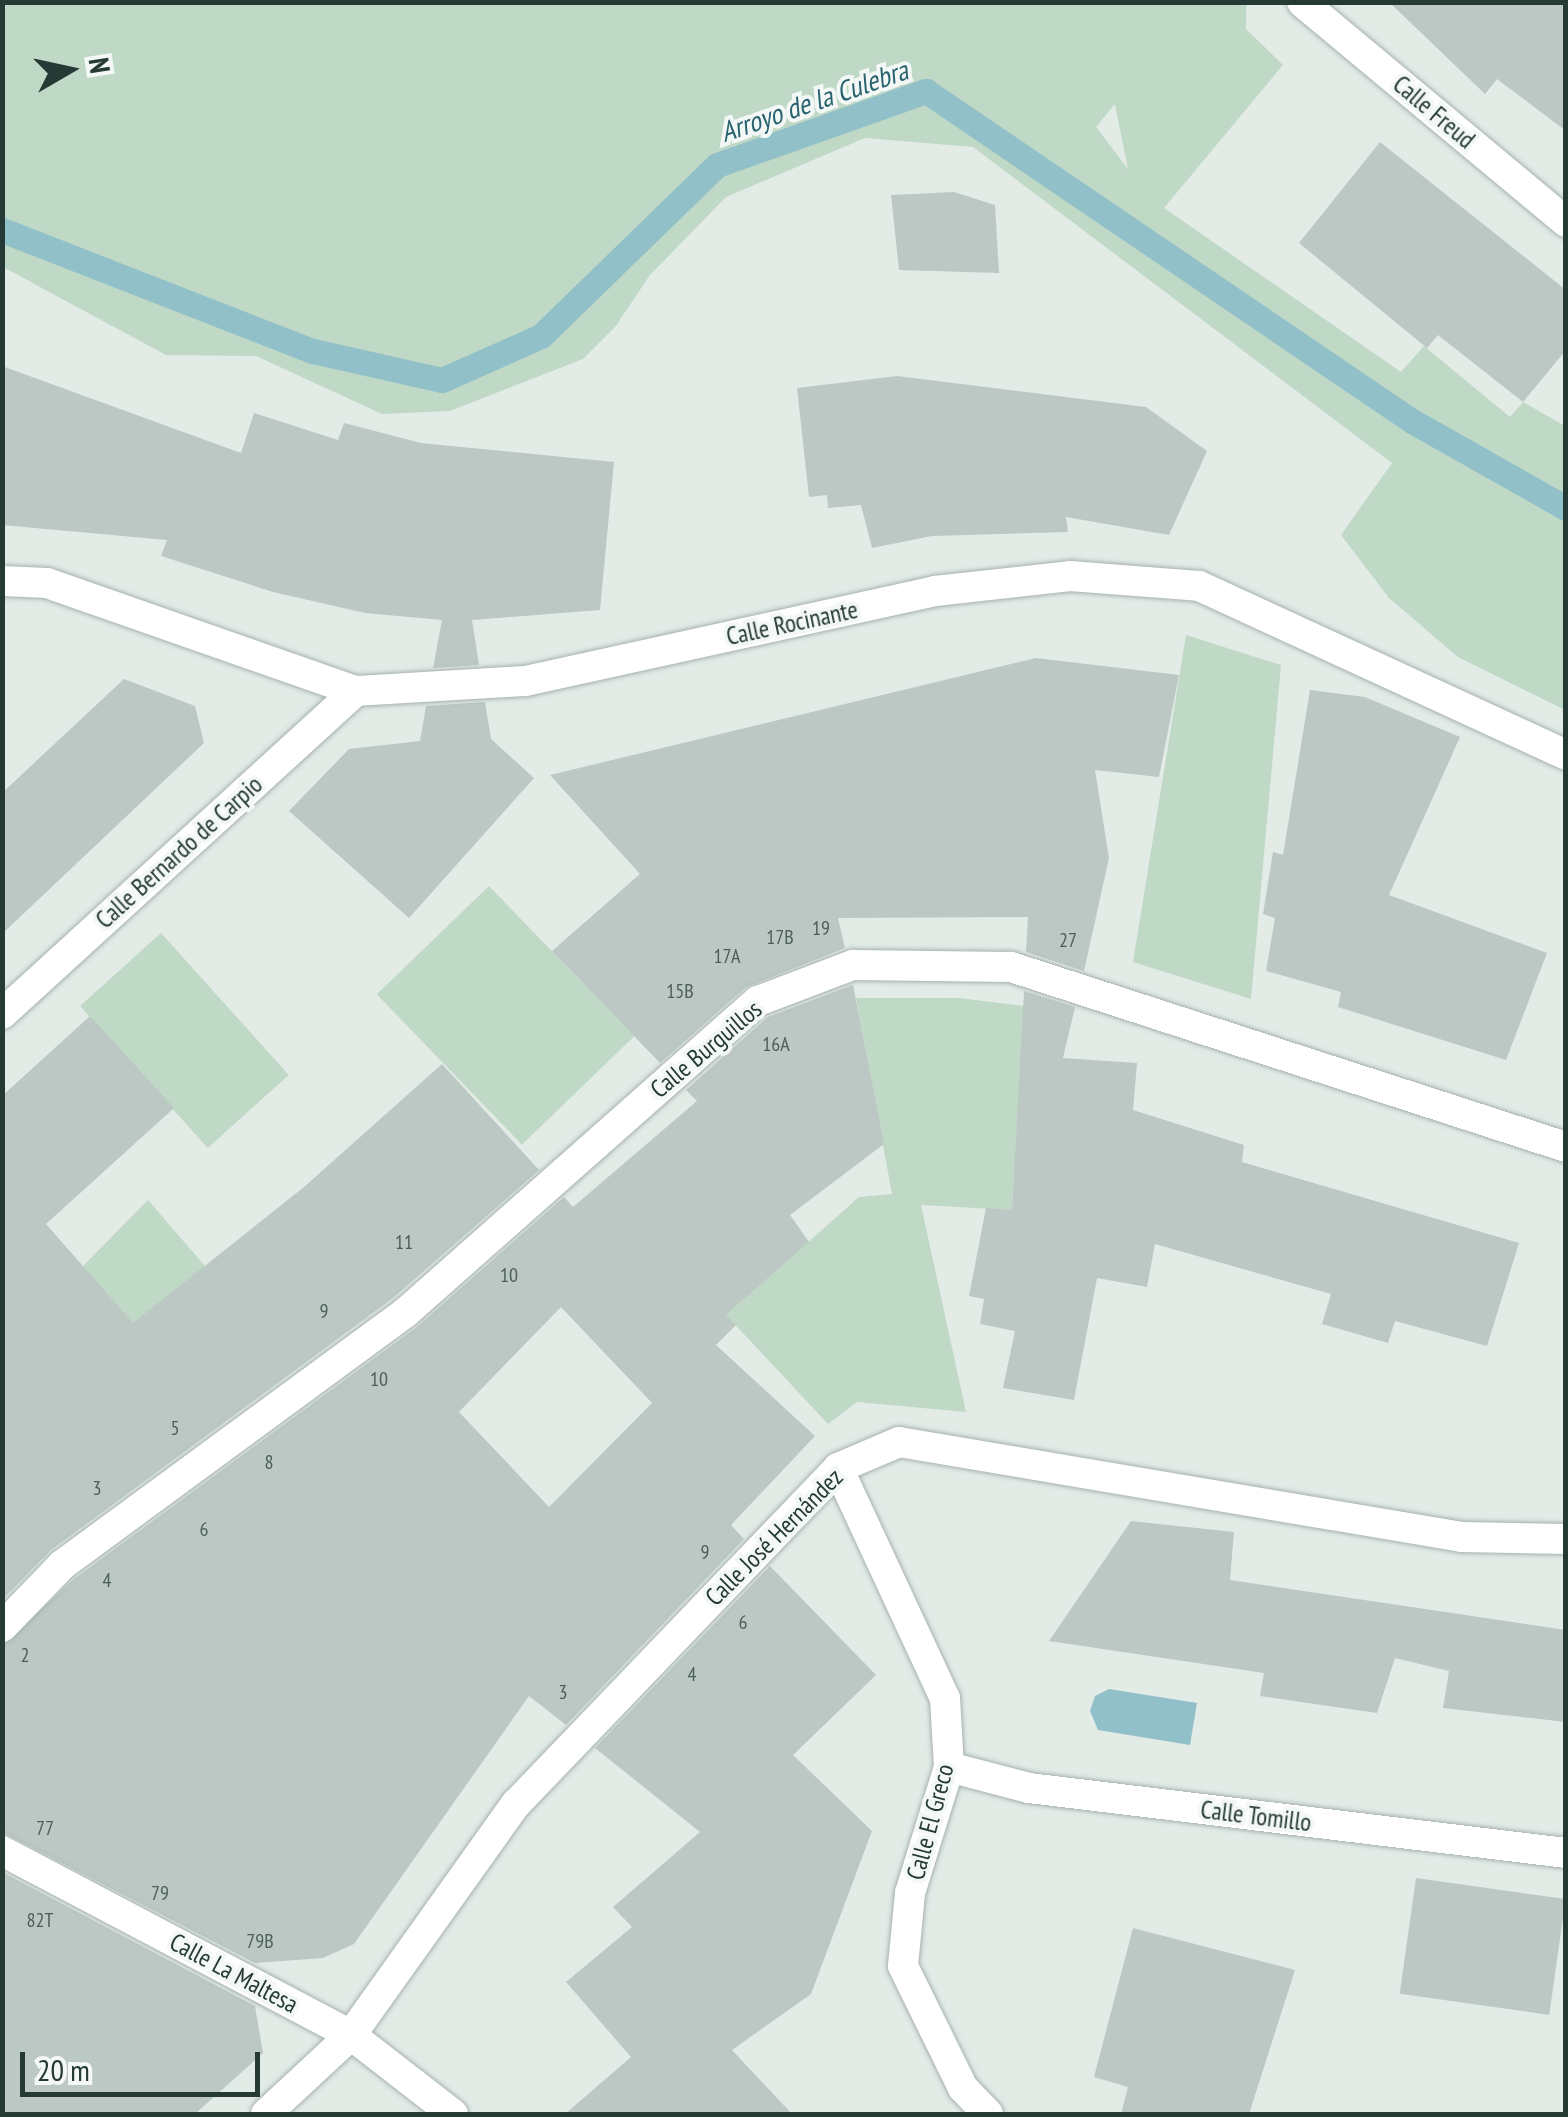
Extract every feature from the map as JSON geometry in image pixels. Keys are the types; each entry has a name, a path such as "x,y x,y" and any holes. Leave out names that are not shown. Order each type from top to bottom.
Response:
{"street":[{"name":"Calle Freud","path":"1302,2 1566,222"},
{"name":"Calle Rocinante","path":"2,581 48,583 356,690 526,681 935,591 1070,576 1199,586 1566,755"},
{"name":"Calle Bernardo de Carpio","path":"2,1014 356,690"},
{"name":"Calle Burguillos","path":"2,1627 62,1565 405,1313 758,1001 853,965 1011,967 1566,1147"},
{"name":"Calle José Hernández","path":"266,2114 351,2034 516,1804 838,1468 899,1442 1462,1536 1566,1538"},
{"name":"Calle El Greco","path":"838,1468 945,1698 950,1767 910,1893 903,1966 963,2088 988,2114"},
{"name":"Calle Tomillo","path":"950,1767 1029,1788 1566,1854"},
{"name":"Calle La Maltesa","path":"2,1851 351,2034 453,2114"}],"green space":[{"path":"2,3 1246,3 1246,29 1283,65 1164,208 1401,372 1424,346 1510,417 1523,402 1565,426 1565,710 1458,657 1389,598 1341,535 1392,463 973,147 865,138 726,197 650,275 615,327 583,359 450,411 382,414 256,356 166,355 3,267","holes":["1115,105 1128,169 1096,127"]},
{"path":"1186,635 1281,665 1251,999 1133,962"},
{"path":"489,886 634,1036 522,1145 377,994"},
{"path":"161,933 289,1075 208,1148 80,1006"},
{"path":"856,998 959,998 1024,1006 1012,1210 921,1205 966,1412 857,1402 828,1424 726,1315 859,1197 892,1194"},
{"path":"148,1200 205,1266 201,1408 82,1267"}],"water":[{"path":"1109,1689 1197,1703 1190,1745 1098,1730 1090,1711 1095,1696"}],"building":[{"path":"1389,2 1566,2 1566,131 1497,79 1485,94"},
{"path":"1380,142 1566,290 1566,350 1523,402 1438,335 1427,348 1299,243"},
{"path":"954,192 995,205 999,273 899,270 891,195"},
{"path":"2,366 241,453 254,413 338,440 344,423 421,443 614,462 600,610 472,620 479,665 433,668 442,620 365,613 273,592 161,556 167,540 2,525"},
{"path":"897,376 1146,407 1207,451 1169,535 1066,517 1068,532 932,536 872,548 861,505 828,508 827,495 809,497 797,388"},
{"path":"1036,658 1179,675 1159,777 1095,770 1109,858 1084,971 1026,952 1028,917 838,918 845,948 746,987 660,1063 552,951 640,874 550,775"},
{"path":"124,679 195,706 204,743 2,934 2,793"},
{"path":"1310,690 1365,697 1460,737 1389,895 1547,953 1506,1060 1338,1007 1341,992 1266,971 1275,918 1263,914 1273,852 1283,855"},
{"path":"485,702 491,739 534,778 409,918 289,811 349,749 420,741 426,706"},
{"path":"853,985 884,1144 790,1215 809,1242 726,1315 736,1325 716,1345 815,1436 731,1525 744,1539 566,1725 529,1696 354,1944 323,1958 255,1963 2,1832 2,1645 74,1579 417,1327 564,1197 573,1207 697,1101 686,1090 768,1017","holes":["561,1307 652,1403 549,1507 459,1412"]},
{"path":"1024,991 1075,1007 1063,1058 1137,1063 1133,1110 1244,1145 1242,1162 1519,1243 1487,1346 1395,1321 1388,1343 1322,1324 1331,1294 1155,1244 1147,1287 1097,1278 1074,1400 1003,1388 1015,1331 980,1324 984,1299 969,1296 986,1208 1012,1210"},
{"path":"90,1016 174,1108 46,1224 133,1323 304,1187 442,1064 539,1170 393,1298 51,1550 2,1600 2,1096"},
{"path":"1131,1521 1234,1532 1230,1580 1566,1630 1566,1722 1443,1708 1449,1671 1395,1658 1377,1713 1260,1696 1264,1673 1049,1641"},
{"path":"770,1566 876,1675 793,1755 872,1831 811,1994 732,2050 792,2114 565,2114 631,2057 566,1982 632,1927 613,1907 700,1832 595,1748"},
{"path":"2,1872 255,2006 263,2053 195,2114 2,2114"},
{"path":"1416,1878 1566,1899 1549,2015 1400,1994"},
{"path":"1133,1928 1295,1970 1249,2114 1121,2114 1128,2087 1094,2077"}],"waterway":[{"name":"Arroyo de la Culebra","path":"2,230 313,351 442,380 541,336 717,165 926,91 1412,421 1566,508"}]}
